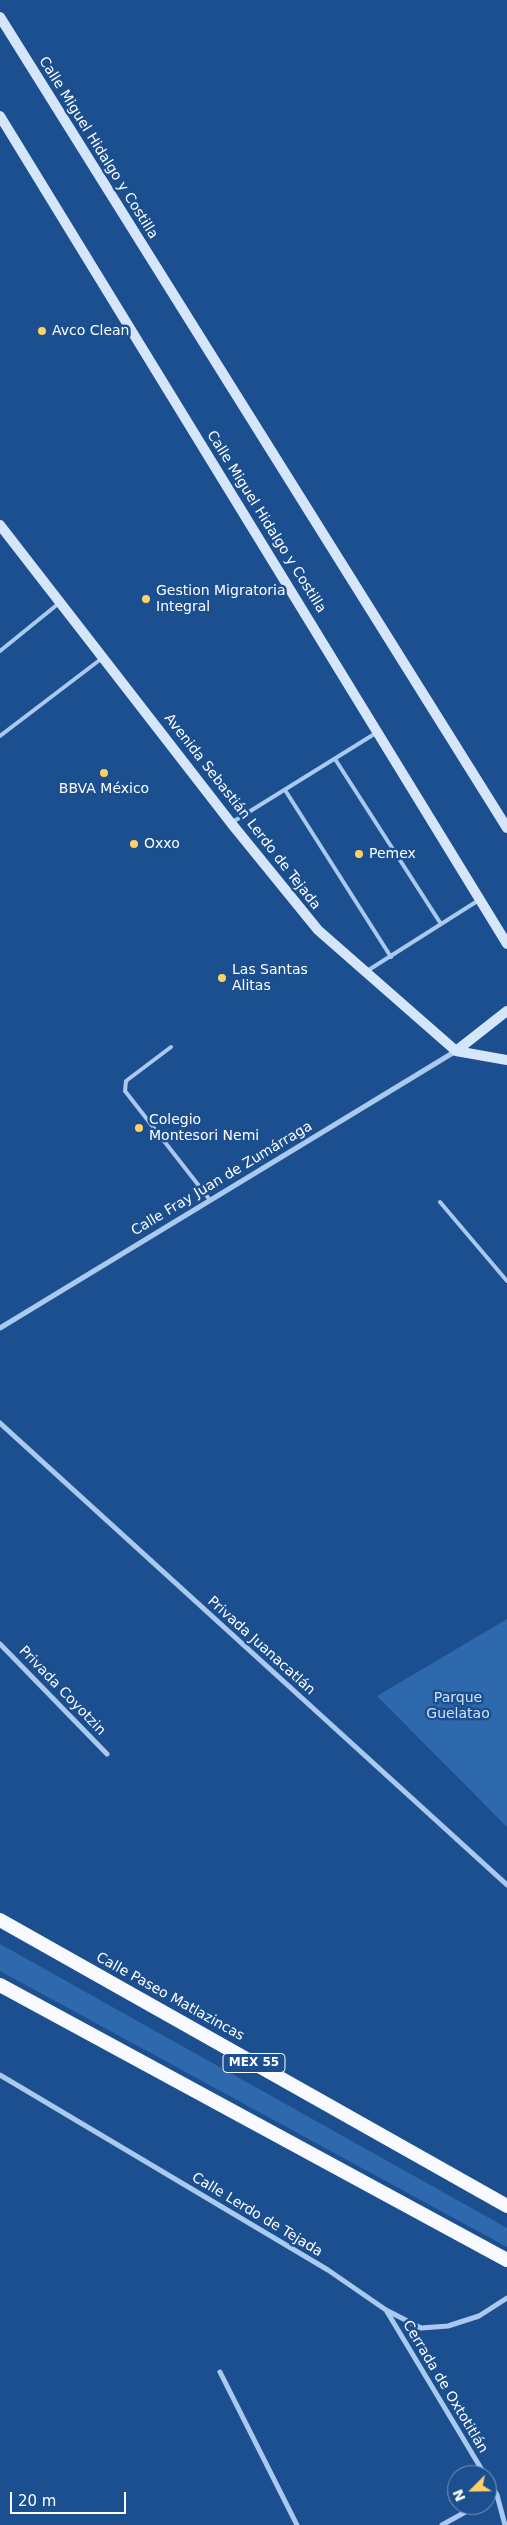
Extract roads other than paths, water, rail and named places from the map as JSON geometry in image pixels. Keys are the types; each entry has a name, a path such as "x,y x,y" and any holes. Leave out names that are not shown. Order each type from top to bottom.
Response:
{"highway":[{"name":"Calle Paseo Matlazincas","path":"0,1920 507,2206"},
{"path":"0,1985 507,2260"}],"main road":[{"name":"Calle Miguel Hidalgo y Costilla","path":"0,17 507,828"},
{"name":"Calle Miguel Hidalgo y Costilla","path":"0,116 379,732 507,944"},
{"name":"Avenida Sebastián Lerdo de Tejada","path":"0,525 232,823 318,930 456,1051"},
{"path":"456,1051 507,1011"},
{"path":"456,1051 507,1060"}],"street":[{"name":"Calle Fray Juan de Zumárraga","path":"0,1328 456,1051"},
{"name":"Privada Juanacatlán","path":"0,1423 507,1885"},
{"name":"Privada Coyotzin","path":"0,1644 107,1754"},
{"name":"Calle Lerdo de Tejada","path":"0,2075 328,2270 386,2310 421,2328 448,2326 479,2316 507,2298"},
{"name":"Cerrada de Oxtotitlán","path":"386,2310 479,2465"},
{"path":"220,2372 297,2525"},
{"name":"Cerrada de Oxtotitlán","path":"497,2495 505,2525"},
{"path":"442,2525 460,2515"}],"lane":[{"path":"0,651 60,602"},
{"path":"0,736 103,657"},
{"path":"232,823 379,732"},
{"path":"334,759 441,924"},
{"path":"285,790 391,957"},
{"path":"365,972 480,899"},
{"path":"171,1047 126,1081 125,1091 210,1200"},
{"path":"440,1202 507,1281"}],"place":[{"name":"Avco Clean","path":"42,331"},
{"name":"Gestion Migratoria Integral","path":"146,599"},
{"name":"BBVA México","path":"104,773"},
{"name":"Oxxo","path":"134,844"},
{"name":"Pemex","path":"359,854"},
{"name":"Las Santas Alitas","path":"222,978"},
{"name":"Colegio Montesori Nemi","path":"139,1128"}],"park label":[{"name":"Parque Guelatao","path":"458,1706"}]}
